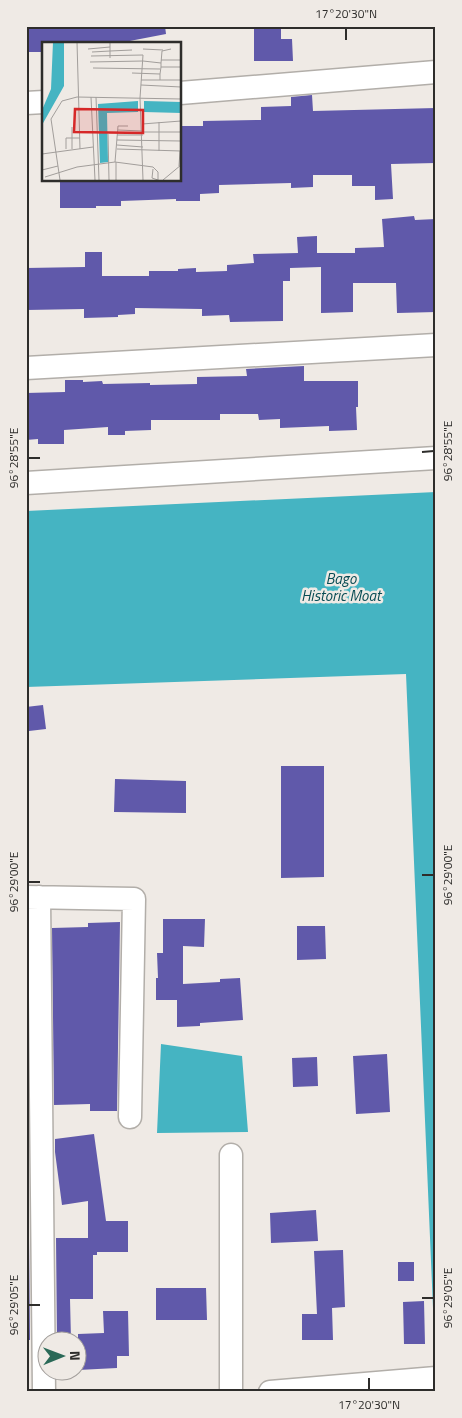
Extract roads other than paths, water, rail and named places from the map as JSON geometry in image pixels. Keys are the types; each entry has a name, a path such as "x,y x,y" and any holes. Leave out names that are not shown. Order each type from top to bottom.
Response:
{"street":[{"path":"181,92 436,72"},
{"path":"26,103 42,102"},
{"path":"26,368 436,345"},
{"path":"26,483 436,458"},
{"path":"44,1392 32,897 134,899 130,1117"},
{"path":"231,1155 231,1392"},
{"path":"270,1392 436,1378"}],"water":[{"name":"Bago Historic Moat","path":"436,492 436,1308 433,1308 406,674 26,687 26,511"},
{"path":"161,1044 242,1056 248,1132 157,1133"}]}
